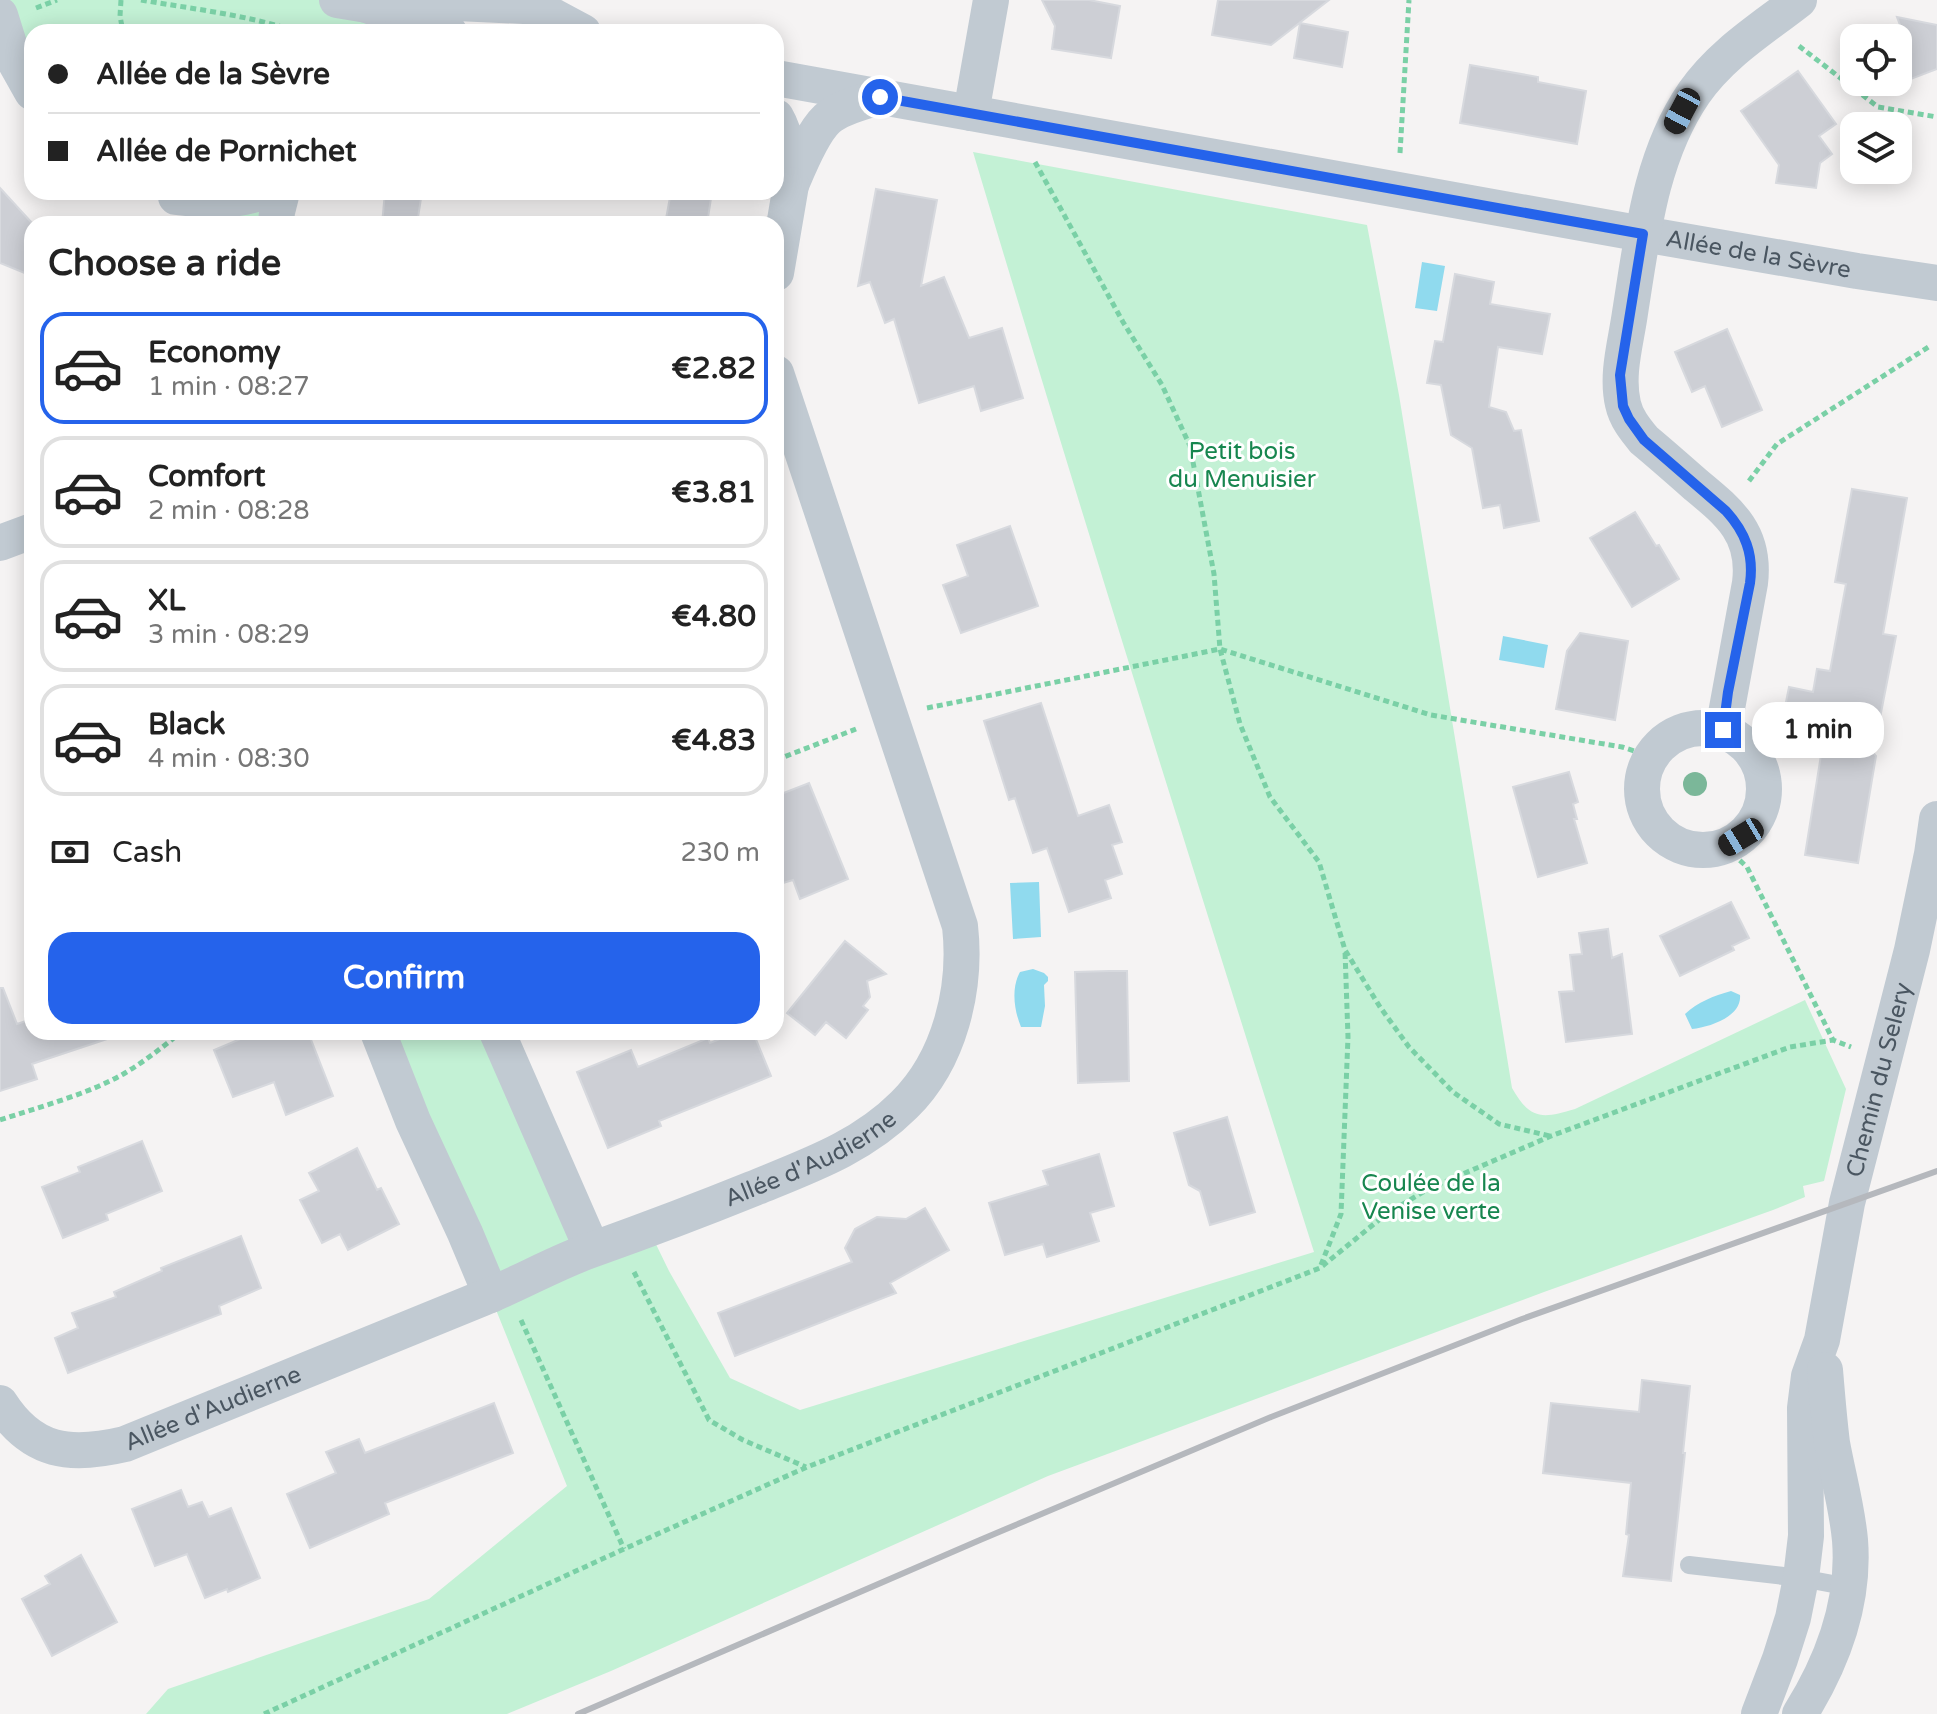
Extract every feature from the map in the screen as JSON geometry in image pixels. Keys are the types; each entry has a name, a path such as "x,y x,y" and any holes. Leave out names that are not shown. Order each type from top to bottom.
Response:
{"street":[{"path":"971,113 991,0"},
{"path":"1723,730 1752,569 1747,544 1742,531 1726,511 1644,440 1623,406 1620,375 1643,234 1659,166 1671,132 1697,89 1734,48 1799,0"},
{"path":"352,3 430,24 514,12 524,6 568,24"},
{"path":"0,15 14,60 24,78"},
{"name":"Allée de la Sèvre","path":"784,79 1643,234 1937,283"},
{"path":"784,226 791,185 801,160 827,119 847,108 880,97"},
{"path":"784,137 791,185"},
{"path":"178,204 226,200"},
{"name":"Allée d'Audierne","path":"0,1403 13,1422 30,1437 50,1446 86,1450 107,1448 140,1438 605,1245 812,1164 873,1133 907,1103 937,1060 954,1015 963,952 960,926 784,397"},
{"path":"0,543 24,534"},
{"path":"1696,727 1723,730 1740,739 1761,769 1764,788 1761,806 1754,823 1741,837 1725,847 1703,850 1681,847 1663,836 1649,819 1641,798 1642,777 1650,756 1669,736 1696,727"},
{"name":"Chemin du Selery","path":"1759,1714 1793,1618 1801,1578 1806,1523 1805,1408 1809,1376 1822,1340 1847,1203 1912,950 1937,819"},
{"path":"381,1040 413,1121 465,1233 499,1291"},
{"path":"501,1040 605,1245"},
{"name":"Chemin du Selery","path":"1800,1714 1818,1685 1834,1649 1843,1619 1851,1567 1844,1494 1832,1443 1822,1340"}],"lane":[{"path":"1689,1565 1849,1587"}],"path":[{"path":"121,0 122,24"},
{"path":"141,0 273,24"},
{"path":"1397,189 1409,0"},
{"path":"1769,23 1878,107 1937,117"},
{"path":"1034,125 1032,156 1123,322 1162,385 1190,446 1214,574 1220,649 1240,724 1270,797 1319,862 1345,950 1348,1037 1341,1214 1320,1268"},
{"path":"1726,511 1777,444 1930,346"},
{"path":"784,757 889,716 1220,649 1431,715 1622,747 1650,756"},
{"path":"1725,847 1747,867 1833,1040"},
{"path":"1345,950 1409,1047 1453,1092 1499,1124 1551,1136"},
{"path":"0,1120 65,1099 122,1075 171,1040"},
{"path":"264,1714 807,1467 1320,1268 1385,1215 1428,1189 1551,1136 1790,1047 1833,1040 1884,1059"},
{"path":"605,1245 709,1420 743,1440 807,1467"},
{"path":"499,1291 624,1549"}],"green space":[{"path":"0,0 419,0 406,24 24,24 24,69"},
{"path":"973,152 1367,225 1399,395 1512,1088 1525,1106 1538,1114 1575,1109 1805,1000 1846,1089 1824,1181 1803,1186 1805,1197 1773,1210 1048,1476 611,1671 507,1714 146,1714 168,1689 429,1599 567,1486 465,1233 381,1040 501,1040 592,1249 649,1230 730,1378 800,1410 1314,1252 1056,428"},
{"path":"244,200 280,200 278,216 188,216 186,212"}],"water":[{"path":"1422,262 1445,266 1437,311 1415,308"},
{"path":"1503,636 1548,645 1544,668 1499,660"},
{"path":"1039,882 1041,937 1013,939 1010,883"},
{"path":"1033,969 1048,977 1044,985 1045,1006 1041,1027 1021,1027 1015,1006 1015,985 1020,972"},
{"path":"1731,991 1740,995 1731,1014 1716,1023 1692,1029 1685,1014 1706,1000"}],"building":[{"path":"1042,0 1089,0 1120,6 1111,58 1052,49 1055,26"},
{"path":"1218,0 1329,0 1271,45 1212,35"},
{"path":"1897,17 1937,25 1937,69 1912,79 1912,24 1900,24"},
{"path":"1300,23 1348,32 1342,67 1294,58"},
{"path":"1470,65 1538,77 1538,82 1586,91 1577,144 1460,123"},
{"path":"1798,71 1836,124 1819,136 1832,154 1820,163 1816,188 1776,183 1779,165 1741,111"},
{"path":"0,188 26,216 24,273 0,263"},
{"path":"876,189 937,200 921,286 944,277 969,338 1002,328 1023,398 981,411 974,386 919,403 894,319 885,323 870,282 858,286"},
{"path":"384,200 421,200 418,216 383,216"},
{"path":"670,200 711,200 708,216 666,216"},
{"path":"1455,274 1494,282 1490,304 1550,314 1542,354 1498,347 1489,407 1506,412 1514,431 1521,430 1539,521 1504,528 1500,505 1483,508 1472,448 1451,435 1441,385 1427,383 1435,341 1443,342"},
{"path":"1727,329 1762,410 1722,427 1705,386 1692,392 1675,352"},
{"path":"1852,489 1907,498 1883,634 1896,636 1880,718 1859,736 1876,756 1858,863 1805,855 1825,730 1782,722 1789,687 1813,692 1817,669 1830,671 1846,584 1835,582"},
{"path":"1635,512 1679,579 1632,607 1590,538"},
{"path":"1010,526 1038,606 961,633 943,585 968,576 957,545"},
{"path":"1580,633 1628,641 1615,720 1556,709 1567,651"},
{"path":"1041,703 1078,816 1109,805 1122,842 1112,845 1122,874 1105,880 1111,898 1069,912 1047,848 1033,853 1015,798 1009,800 984,721"},
{"path":"1569,772 1578,802 1573,804 1577,819 1574,819 1587,863 1538,877 1513,787"},
{"path":"809,783 848,879 800,899 793,880 784,883 784,793"},
{"path":"1731,902 1749,938 1732,946 1734,950 1680,976 1660,936"},
{"path":"1608,929 1612,958 1622,954 1632,1034 1566,1042 1559,992 1574,991 1570,955 1582,954 1579,933"},
{"path":"845,941 886,974 867,981 870,997 863,1006 868,1010 846,1038 826,1022 815,1035 787,1013"},
{"path":"1127,971 1129,1081 1078,1083 1075,972"},
{"path":"0,988 3,988 17,1024 24,1022 24,1040 104,1040 32,1064 37,1079 0,1091"},
{"path":"238,1040 311,1040 333,1096 286,1115 274,1082 233,1097 214,1050"},
{"path":"703,1040 710,1043 717,1040 756,1040 771,1076 659,1121 661,1126 608,1148 577,1072 631,1050 638,1067"},
{"path":"1227,1117 1255,1212 1210,1225 1200,1191 1189,1185 1174,1133"},
{"path":"142,1141 162,1191 106,1214 108,1220 63,1238 42,1187 80,1172 78,1167"},
{"path":"357,1148 377,1190 381,1188 399,1224 348,1250 340,1234 322,1243 300,1200 319,1191 309,1173"},
{"path":"1099,1154 1114,1206 1090,1213 1099,1241 1047,1257 1043,1244 1005,1255 989,1203 1048,1185 1043,1171"},
{"path":"925,1208 949,1250 890,1283 896,1293 735,1356 718,1313 852,1262 845,1248 855,1229 877,1217 906,1219"},
{"path":"241,1236 261,1288 219,1306 221,1314 68,1373 55,1338 78,1328 72,1313 116,1297 114,1292 162,1271 161,1268"},
{"path":"1642,1380 1690,1386 1671,1581 1623,1576 1629,1535 1626,1534 1631,1483 1543,1473 1551,1403 1639,1412"},
{"path":"494,1403 513,1453 385,1503 389,1514 310,1548 287,1494 336,1473 326,1452 359,1439 365,1453"},
{"path":"181,1490 188,1507 202,1502 209,1517 231,1508 260,1578 205,1598 187,1554 155,1566 132,1509"},
{"path":"81,1555 117,1622 52,1656 22,1599 50,1584 45,1576"}],"railway":[{"path":"578,1714 1271,1417 1522,1319 1937,1171"}],"route":[{"path":"880,97 1643,234 1620,375 1623,406 1644,440 1735,521 1751,557 1750,583 1723,730"}],"park label":[{"name":"Petit bois du Menuisier","path":"1242,465"},
{"name":"Coulée de la Venise verte","path":"1431,1197"}]}
